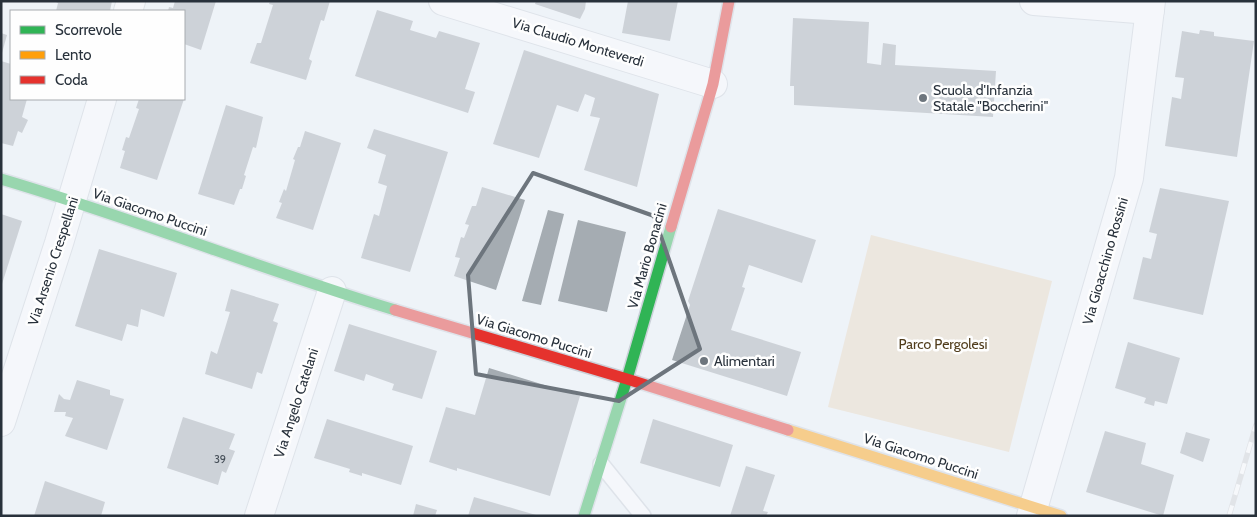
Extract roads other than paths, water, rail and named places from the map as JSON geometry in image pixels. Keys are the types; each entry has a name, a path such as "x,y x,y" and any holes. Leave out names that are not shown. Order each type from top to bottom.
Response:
{"street":[{"name":"Via Claudio Monteverdi","path":"444,1 713,84"},
{"name":"Via Mario Bonacini","path":"584,516 627,379 713,84 729,1"},
{"path":"1034,1 1150,6"},
{"name":"Via Gioacchino Rossini","path":"1032,511 1129,178 1150,6"},
{"name":"Via Arsenio Crespellani","path":"1,422 102,100"},
{"name":"Via Giacomo Puccini","path":"1,179 72,200 332,291 627,379 1032,511 1060,516"},
{"name":"Via Angelo Catelani","path":"259,516 332,291"}],"lane":[{"path":"601,464 643,516"}],"railway":[{"path":"1229,516 1256,425"}],"place":[{"name":"Scuola d'Infanzia Statale \"Boccherini\"","path":"923,98"},
{"name":"Alimentari","path":"704,361"}],"park label":[{"name":"Parco Pergolesi","path":"943,344"}]}
